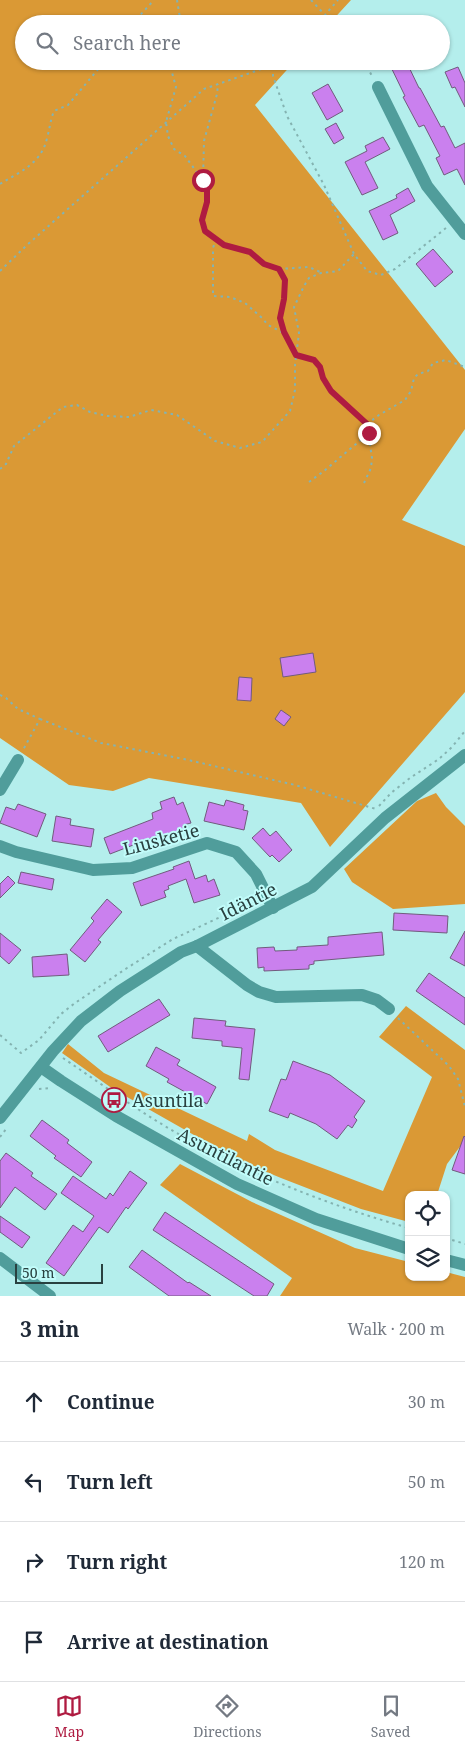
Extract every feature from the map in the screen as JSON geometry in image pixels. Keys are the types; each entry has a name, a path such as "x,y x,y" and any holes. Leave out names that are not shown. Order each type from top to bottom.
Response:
{"street":[{"path":"378,87 427,186 465,234"},
{"path":"455,221 465,213"},
{"name":"Idäntie","path":"5,1121 53,1051 81,1021 120,991 180,952 197,946 312,887 385,818 465,755"},
{"path":"0,790 18,760"},
{"name":"Liusketie","path":"0,846 16,852 92,870 132,868 207,842 236,852 256,874 273,908"},
{"path":"197,946 247,986 259,992 276,997 362,995 377,1000 390,1009"},
{"name":"Asuntilantie","path":"41,1067 158,1140 236,1184 316,1219 405,1248"},
{"path":"0,1258 50,1296"},
{"path":"450,1261 465,1265"}],"path":[{"path":"140,15 154,0"},
{"path":"177,0 180,15"},
{"path":"311,0 325,15 334,15"},
{"path":"325,15 338,0"},
{"path":"0,184 36,162 47,140 48,126 54,111 68,105 97,70"},
{"path":"171,70 176,87 166,122 168,136 174,149 185,156 207,186 207,202 202,220 205,231 224,245 250,252 264,264 279,269 309,267 321,273"},
{"path":"0,271 204,89 259,70"},
{"path":"273,70 273,76 287,116 324,185 354,254 367,271 381,275 395,269 455,221"},
{"path":"369,70 378,87"},
{"path":"203,180 204,141 218,84"},
{"path":"216,240 213,248 213,296 230,297 245,303 268,325 284,332"},
{"path":"0,468 6,464 14,446 63,407 77,406 90,412 107,416 129,416 152,410 178,415 215,441 240,448 262,442 290,411 295,390 298,333 294,307 304,286 309,278 321,273 338,271 354,254"},
{"path":"279,269 285,280 280,318 284,332 296,355 314,360 320,367 323,378 331,391 367,424 372,458 371,468 364,483"},
{"path":"367,424 405,400 411,391 414,378 418,374 428,371 433,364 446,360 465,367"},
{"path":"309,482 369,433"},
{"path":"0,695 18,709 102,743 184,759 295,786 376,809"},
{"path":"18,760 40,719"},
{"path":"390,1009 449,1066 458,1079 465,1107"},
{"path":"0,1035 21,1053 39,1040 130,1104 183,1137 269,1180 365,1216 405,1227"},
{"path":"37,1090 54,1088 74,1066"},
{"path":"0,1137 5,1121"},
{"path":"450,1239 465,1244"}],"shaded area":[{"path":"0,0 351,0 337,15 15,15 15,70 287,70 255,105 465,370 465,429 402,520 465,546 465,692 330,847 301,803 149,778 113,791 69,785 0,738"},
{"path":"436,793 446,807 465,826 465,904 393,909 352,882 344,869 417,801"},
{"path":"406,1006 465,1050 465,1140 447,1164 438,1191 405,1191 405,1221 361,1209 238,1160 113,1089 62,1053 68,1044 104,1073 247,1141 249,1134 275,1150 383,1191 432,1077 379,1037"},
{"path":"180,1164 252,1202 355,1248 405,1261 405,1281 450,1281 450,1273 465,1277 465,1296 280,1296 292,1278 160,1185"}],"building":[{"path":"458,67 465,83 465,107 455,87 452,88 445,72"},
{"path":"392,70 410,70 441,127 444,126 455,148 465,143 465,185 457,169 444,175 436,158 440,156 424,125 419,127 403,97 405,96"},
{"path":"328,84 343,111 327,120 312,93"},
{"path":"336,123 344,138 334,144 325,129"},
{"path":"383,137 390,149 365,162 378,188 362,195 345,162 367,151 365,146"},
{"path":"408,188 415,201 390,215 398,233 383,240 369,211 397,198 396,195"},
{"path":"433,249 453,272 435,287 416,264"},
{"path":"313,653 316,672 283,677 280,658"},
{"path":"239,677 252,678 251,701 237,700"},
{"path":"281,710 291,717 284,726 275,719"},
{"path":"174,797 177,805 183,802 191,823 183,825 185,829 160,838 159,835 110,854 104,838 153,819 152,813 162,809 160,802"},
{"path":"226,800 244,805 243,810 248,811 244,830 204,821 209,802 224,806"},
{"path":"18,804 46,814 37,837 0,823 6,807 15,810"},
{"path":"56,816 71,819 70,825 94,829 91,847 52,841"},
{"path":"263,828 270,836 276,831 292,850 279,862 272,855 270,857 252,838"},
{"path":"189,861 195,879 206,875 208,882 214,879 220,895 194,903 186,879 168,886 169,889 164,891 166,897 141,906 133,883 174,869 173,867"},
{"path":"21,872 54,879 52,890 18,883"},
{"path":"8,876 15,883 0,898 0,884"},
{"path":"107,899 122,912 98,940 101,942 85,962 70,950 94,921 91,918"},
{"path":"394,913 448,916 447,933 393,930"},
{"path":"465,931 465,966 450,958"},
{"path":"382,932 384,955 314,961 314,964 309,965 309,969 264,971 264,967 258,968 257,948 274,947 275,951 297,950 297,947 328,945 328,937"},
{"path":"0,933 21,950 9,964 0,956"},
{"path":"67,954 69,975 33,977 32,957"},
{"path":"429,973 465,998 465,1025 416,991"},
{"path":"159,999 170,1015 108,1052 98,1036"},
{"path":"194,1018 226,1021 225,1026 255,1029 249,1080 239,1079 242,1048 222,1046 222,1041 192,1038"},
{"path":"156,1047 180,1060 177,1065 216,1087 207,1104 167,1082 169,1079 146,1066"},
{"path":"293,1061 330,1075 365,1101 354,1117 357,1120 352,1128 348,1125 337,1139 316,1124 290,1113 288,1118 269,1111 281,1079 286,1080"},
{"path":"42,1120 69,1140 67,1143 92,1162 81,1177 54,1158 56,1156 30,1136"},
{"path":"465,1137 465,1174 452,1170"},
{"path":"6,1153 33,1173 31,1176 57,1194 45,1210 15,1187 0,1208 0,1161"},
{"path":"130,1171 147,1183 128,1209 126,1207 108,1233 99,1227 64,1276 46,1263 73,1225 83,1232 94,1216 61,1193 73,1176 106,1199 110,1193 113,1196"},
{"path":"165,1212 274,1284 267,1296 254,1296 153,1230"},
{"path":"0,1216 30,1237 22,1248 0,1232"},
{"path":"142,1250 188,1283 211,1296 169,1296 129,1267"}],"place":[{"name":"Asuntila","path":"114,1100"}],"route":[{"path":"203,180 207,186 207,202 202,220 205,231 224,245 250,252 264,264 279,269 285,280 280,318 284,332 296,355 314,360 320,367 323,378 331,391 367,424 369,433"}]}
